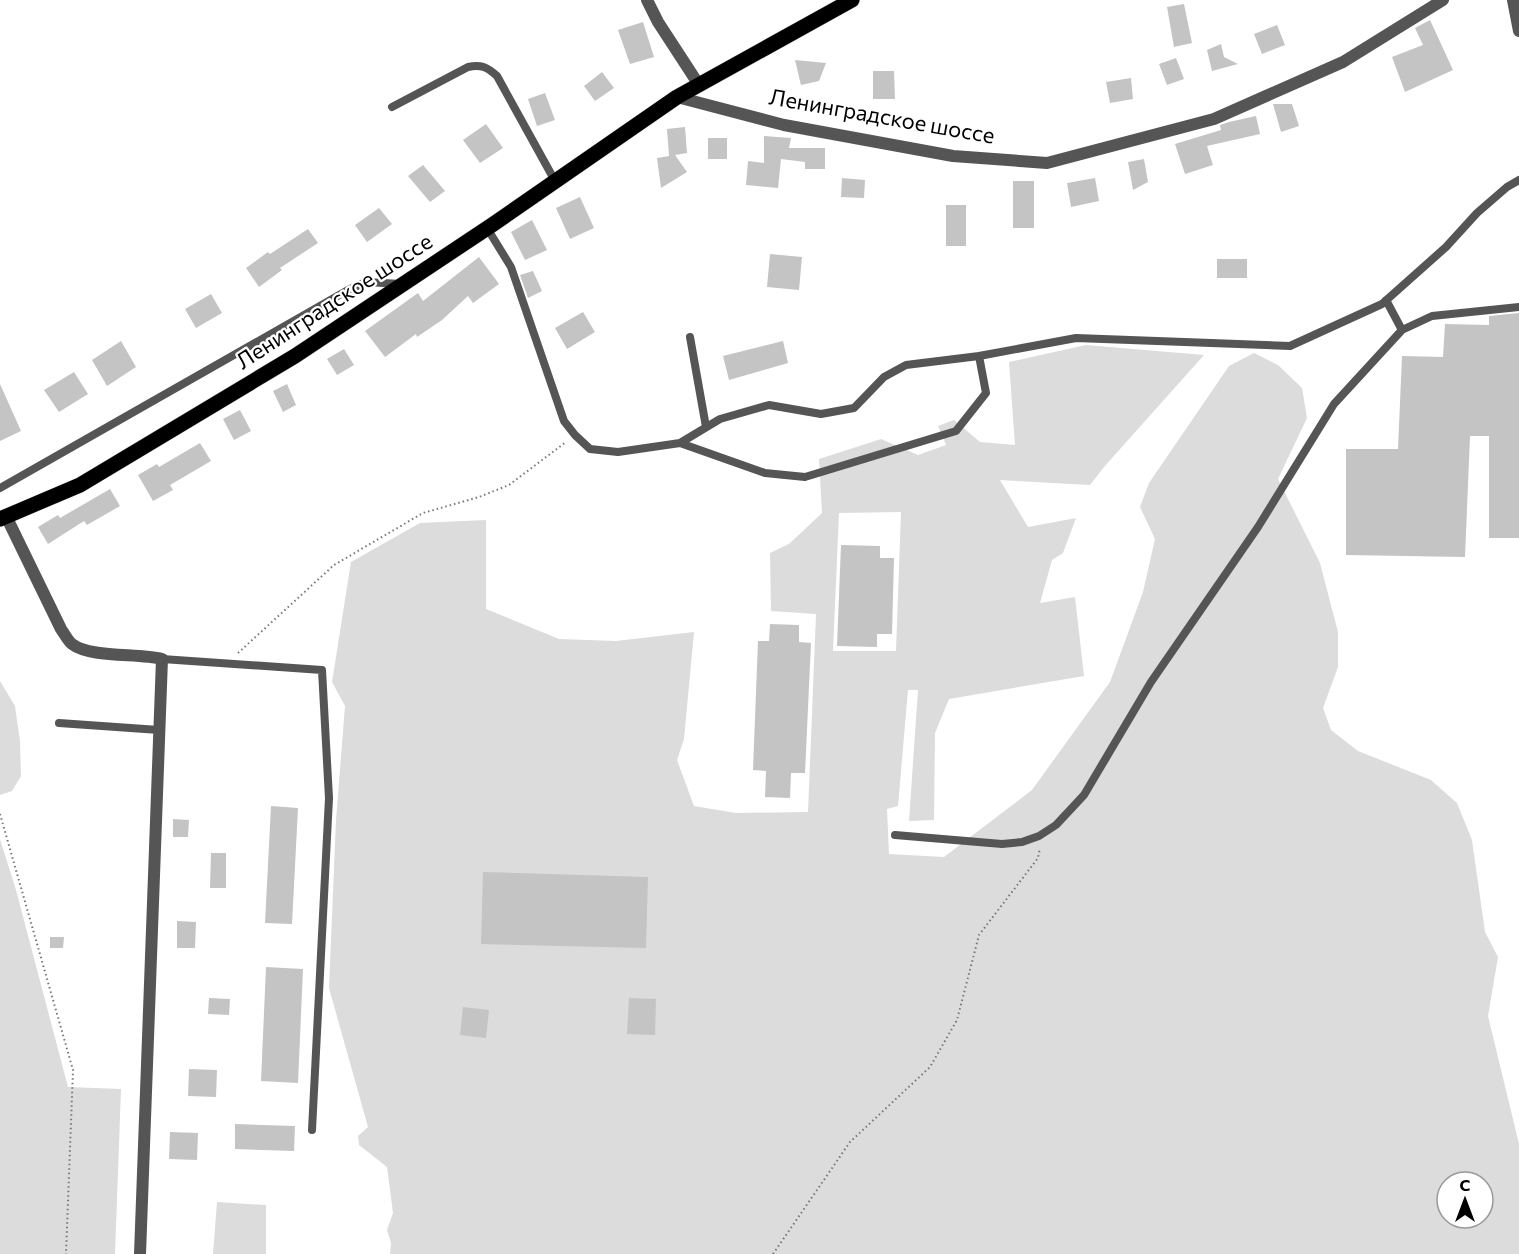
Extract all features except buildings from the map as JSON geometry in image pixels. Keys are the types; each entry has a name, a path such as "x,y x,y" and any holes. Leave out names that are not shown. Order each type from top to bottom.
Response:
{"main road":[{"name":"Ленинградское шоссе","path":"3,517 80,486 295,356 487,228 677,97 847,1"}],"street":[{"path":"647,0 658,22 699,85"},
{"name":"Ленинградское шоссе","path":"677,97 784,125 953,156 1047,163 1214,119 1342,62 1443,0"},
{"path":"1513,0 1519,31"},
{"path":"3,517 60,629 73,645 94,652 151,656 162,659 140,1254"}],"lane":[{"path":"392,107 468,67 479,64 488,68 497,76 555,181"},
{"path":"487,228 511,267 564,421 590,449 618,452 680,443 720,419 769,405 820,414 854,408 884,377 906,366 1076,339 1290,346 1386,300 1446,247 1477,213 1507,187 1519,180"},
{"path":"0,488 348,290 366,282 403,284"},
{"path":"1386,300 1402,330"},
{"path":"895,835 1002,844 1022,842 1056,825 1084,795 1151,682 1258,527 1334,404 1402,330 1432,316 1519,307"},
{"path":"690,337 706,427"},
{"path":"680,443 765,473 805,477 956,431 986,393 979,356"},
{"path":"162,659 322,670 329,798 312,1130"},
{"path":"59,723 159,730"}],"path":[{"path":"227,664 334,565 423,513 479,497 509,485 575,435"},
{"path":"0,814 73,1070 66,1254"},
{"path":"772,1254 850,1142 930,1066 957,1020 979,935 1038,858 1044,833"}],"shaded area":[{"path":"1086,345 1204,355 1090,485 1000,480 1028,527 1076,518 1063,553 1052,560 1040,603 1075,597 1084,676 949,699 935,733 934,820 909,821 918,690 908,690 898,806 887,809 889,854 944,857 1032,790 1110,682 1143,592 1155,539 1140,507 1149,483 1229,366 1254,353 1278,365 1302,388 1307,418 1278,479 1320,563 1338,632 1338,667 1323,708 1331,730 1358,751 1431,780 1457,803 1472,840 1485,932 1498,957 1488,1016 1519,1144 1519,1254 390,1254 391,1243 387,1230 393,1213 387,1167 359,1145 358,1136 368,1127 329,988 336,820 345,706 332,682 351,562 420,523 486,520 486,609 559,639 616,641 694,632 684,739 677,760 694,806 736,813 808,812 816,614 771,611 770,553 789,544 822,513 819,459 881,439 918,455 946,445 938,426 954,420 980,442 1015,445 1009,362","holes":["901,512 896,651 833,651 839,513"]},
{"path":"0,681 15,706 20,741 21,776 12,791 0,795"},
{"path":"0,839 16,890 68,1087 121,1089 115,1254 0,1254"},
{"path":"217,1202 266,1205 266,1254 213,1254"}]}
